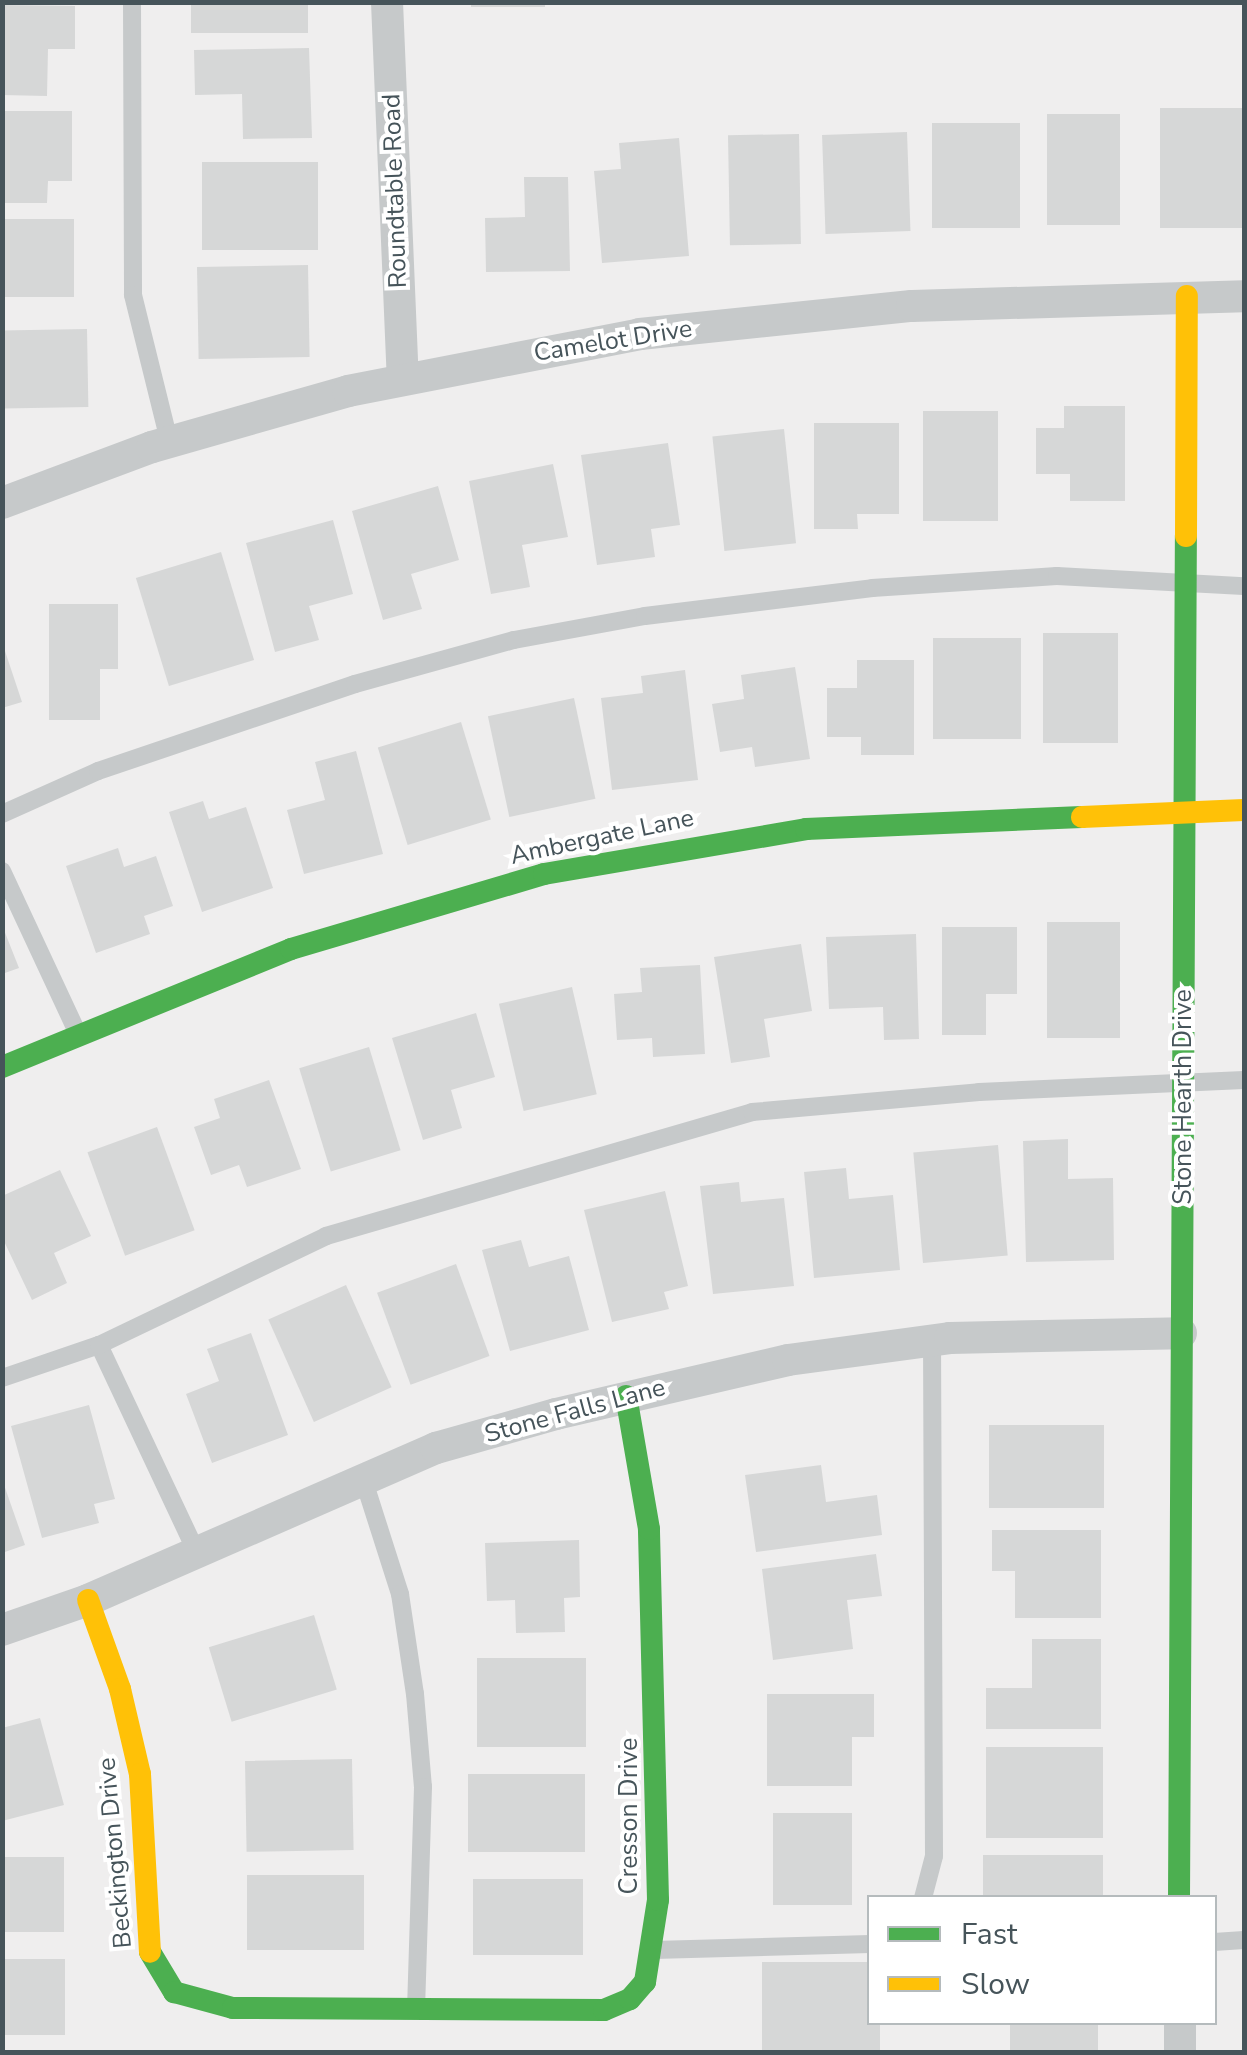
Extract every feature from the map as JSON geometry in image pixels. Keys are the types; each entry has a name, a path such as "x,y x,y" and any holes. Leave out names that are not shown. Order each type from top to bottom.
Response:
{"street":[{"name":"Roundtable Road","path":"387,2 402,380"},
{"name":"Stone Hearth Drive","path":"1179,1895 1184,1080 1181,809 1187,296"},
{"name":"Camelot Drive","path":"2,503 170,442 402,380 640,334 912,306 1244,296"},
{"name":"Ambergate Lane","path":"2,1067 291,949 544,874 806,830 1181,809 1244,810"},
{"name":"Stone Falls Lane","path":"2,1630 88,1600 436,1448 626,1396 788,1360 932,1341 1181,1333"},
{"name":"Cresson Drive","path":"408,2009 604,2010 630,2000 645,1982 654,1950 656,1636 649,1529 626,1396"},
{"name":"Beckington Drive","path":"88,1600 120,1689 140,1774 146,1940 158,1973 196,2003 408,2009"},
{"path":"1180,2025 1180,2052"}],"lane":[{"path":"132,2 133,295 170,442"},
{"path":"2,814 181,742 514,640 644,616 872,588 1056,576 1184,586 1244,586"},
{"path":"2,871 79,1036"},
{"path":"2,1378 99,1345 326,1236 752,1112 1184,1080 1244,1080"},
{"path":"925,1895 934,1856 932,1341"},
{"path":"99,1345 196,1551"},
{"path":"362,1478 400,1594 415,1694 423,1787 408,2009"},
{"path":"1217,1942 1244,1940"},
{"path":"654,1950 867,1944"}],"building":[{"path":"191,2 308,2 308,33 191,33"},
{"path":"471,2 545,2 545,7 471,7"},
{"path":"2,5 75,6 75,49 48,49 47,96 2,95"},
{"path":"309,48 312,138 243,139 242,94 195,95 194,50"},
{"path":"1160,108 1244,108 1244,228 1160,228"},
{"path":"2,111 72,111 72,181 48,181 47,203 2,203"},
{"path":"1047,114 1120,114 1120,225 1047,225"},
{"path":"932,123 1020,123 1020,228 932,228"},
{"path":"907,132 910,231 826,234 822,135"},
{"path":"799,134 801,244 730,245 728,135"},
{"path":"679,138 689,256 602,263 594,171 621,169 619,143"},
{"path":"202,162 318,162 318,250 202,250"},
{"path":"524,177 568,177 570,271 486,272 485,218 525,217"},
{"path":"2,219 74,219 74,297 2,297"},
{"path":"308,265 310,357 199,359 197,267"},
{"path":"87,329 88,407 3,408 2,330"},
{"path":"1064,406 1125,406 1125,501 1070,501 1070,474 1036,474 1036,428 1064,428"},
{"path":"923,411 998,411 998,521 923,521"},
{"path":"814,423 899,423 899,514 857,514 858,529 814,529"},
{"path":"784,429 796,543 724,551 712,437"},
{"path":"668,443 680,525 651,529 655,557 597,565 581,455"},
{"path":"553,464 568,537 522,545 530,587 491,594 469,481"},
{"path":"438,486 459,560 411,574 422,609 383,620 352,511"},
{"path":"333,520 353,594 309,606 319,640 275,652 246,543"},
{"path":"221,552 254,660 169,686 136,578"},
{"path":"49,604 118,604 118,669 100,669 100,720 49,720"},
{"path":"1043,633 1118,633 1118,743 1043,743"},
{"path":"933,638 1021,638 1021,739 933,739"},
{"path":"2,642 22,702 2,708"},
{"path":"857,660 914,660 914,755 861,755 861,737 827,737 827,688 857,688"},
{"path":"795,667 810,759 755,767 752,747 720,752 712,704 744,699 741,675"},
{"path":"685,670 698,780 612,790 601,698 643,693 641,676"},
{"path":"574,698 595,799 509,817 488,716"},
{"path":"461,722 491,820 408,845 378,747"},
{"path":"356,751 383,854 304,874 287,810 325,800 315,762"},
{"path":"203,801 209,819 246,807 273,888 202,912 169,812"},
{"path":"118,848 124,867 156,856 173,906 144,916 150,934 96,953 66,866"},
{"path":"1047,922 1120,922 1120,1038 1047,1038"},
{"path":"2,925 19,968 2,974"},
{"path":"942,927 1017,927 1017,994 986,994 986,1035 942,1035"},
{"path":"916,934 919,1039 884,1040 883,1007 829,1009 826,937"},
{"path":"801,944 812,1011 764,1019 770,1057 731,1063 714,957"},
{"path":"700,965 705,1054 653,1057 652,1038 617,1040 614,994 642,992 640,968"},
{"path":"572,987 597,1094 524,1111 499,1004"},
{"path":"476,1013 495,1077 451,1090 462,1128 423,1140 392,1038"},
{"path":"369,1047 401,1150 331,1172 299,1068"},
{"path":"269,1080 301,1169 247,1187 239,1165 211,1175 194,1127 220,1118 214,1099"},
{"path":"157,1127 195,1230 125,1256 87,1152"},
{"path":"1068,1139 1068,1179 1113,1178 1114,1260 1026,1262 1023,1141"},
{"path":"998,1145 1008,1256 923,1263 913,1152"},
{"path":"846,1168 849,1199 893,1195 900,1270 814,1278 804,1172"},
{"path":"60,1170 91,1236 54,1253 67,1283 32,1300 2,1237 2,1196"},
{"path":"739,1182 741,1202 784,1198 794,1286 713,1294 700,1186"},
{"path":"665,1191 688,1286 664,1292 669,1309 612,1322 584,1210"},
{"path":"521,1240 529,1267 569,1256 589,1330 510,1351 482,1250"},
{"path":"456,1264 490,1356 411,1385 377,1293"},
{"path":"346,1285 392,1387 314,1422 268,1320"},
{"path":"251,1333 288,1435 212,1463 186,1394 219,1381 207,1349"},
{"path":"89,1405 115,1499 94,1504 99,1523 42,1538 11,1426"},
{"path":"989,1425 1104,1425 1104,1508 989,1508"},
{"path":"821,1465 826,1502 877,1495 882,1535 756,1552 745,1475"},
{"path":"2,1479 25,1545 2,1553"},
{"path":"992,1530 1101,1530 1101,1618 1015,1618 1015,1571 992,1571"},
{"path":"579,1540 580,1597 564,1598 565,1632 516,1633 515,1600 487,1601 485,1543"},
{"path":"876,1554 882,1596 847,1600 853,1649 773,1660 762,1569"},
{"path":"314,1615 337,1690 232,1722 209,1647"},
{"path":"1032,1639 1101,1639 1101,1729 986,1729 986,1688 1032,1688"},
{"path":"477,1658 586,1658 586,1747 477,1747"},
{"path":"767,1694 874,1694 874,1737 852,1737 852,1786 767,1786"},
{"path":"40,1718 64,1805 2,1821 2,1728"},
{"path":"986,1747 1103,1747 1103,1838 986,1838"},
{"path":"352,1759 354,1850 247,1852 245,1761"},
{"path":"468,1774 585,1774 585,1852 468,1852"},
{"path":"773,1813 852,1813 852,1905 773,1905"},
{"path":"983,1855 1103,1855 1103,1895 983,1895"},
{"path":"2,1857 64,1857 64,1932 2,1932"},
{"path":"247,1875 364,1875 364,1950 247,1950"},
{"path":"473,1879 583,1879 583,1955 473,1955"},
{"path":"2,1959 65,1959 65,2035 2,2035"},
{"path":"762,1962 867,1962 867,2025 880,2025 880,2052 762,2052"},
{"path":"1010,2025 1098,2025 1098,2052 1010,2052"}],"traffic: fast":[{"path":"1179,1895 1186,536"},
{"path":"2,1067 291,949 544,874 806,829 1082,817"},
{"path":"150,1952 174,1992 233,2008 604,2010 630,1999 645,1982 658,1900 649,1529 626,1396"}],"traffic: slow":[{"path":"1186,536 1187,296"},
{"path":"1082,817 1244,810"},
{"path":"88,1600 120,1689 140,1774 150,1952"}]}
